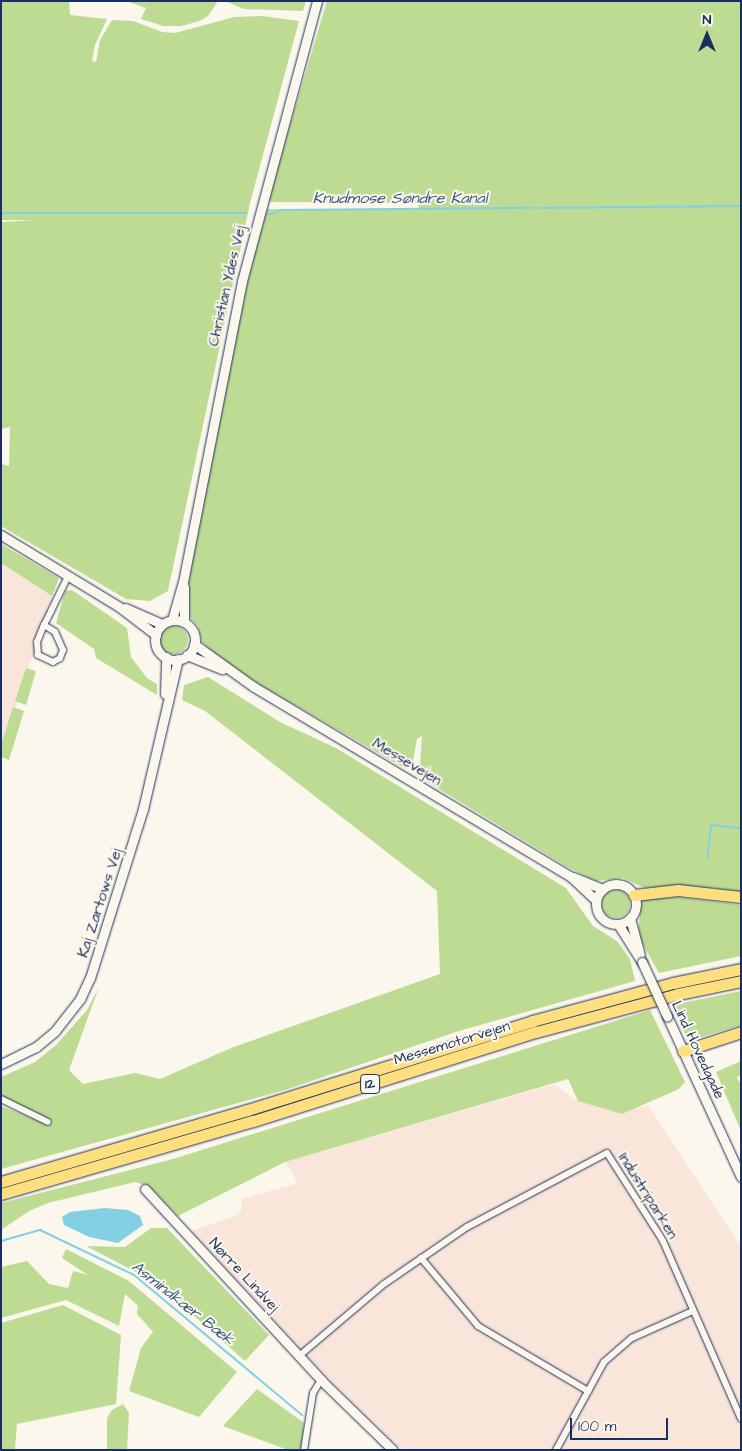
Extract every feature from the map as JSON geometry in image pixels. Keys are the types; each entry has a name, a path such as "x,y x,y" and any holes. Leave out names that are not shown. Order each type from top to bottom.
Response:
{"highway":[{"path":"634,895 678,890 741,897"},
{"name":"Messemotorvejen","path":"1,1182 247,1110 532,1021 741,969"},
{"name":"Messemotorvejen","path":"1,1194 253,1121 536,1032 678,994 741,981"},
{"path":"683,1051 741,1032"}],"street":[{"name":"Christian Ydes Vej","path":"172,620 183,582 218,390 244,272 317,1"},
{"path":"1,536 118,606 156,635"},
{"path":"44,625 54,632 63,650 60,658 53,662 44,660 36,651 44,625 68,576"},
{"name":"Christian Ydes Vej","path":"183,582 184,622"},
{"path":"118,606 162,624"},
{"path":"172,620 184,622 192,631 194,644 188,655 178,659 166,657 157,647 156,635 162,624 172,620"},
{"name":"Messevejen","path":"194,644 230,672 570,876 603,888"},
{"name":"Messevejen","path":"188,655 230,672"},
{"name":"Kaj Zartows Vej","path":"165,712 166,657"},
{"name":"Kaj Zartows Vej","path":"1,1064 36,1047 67,1017 90,978 106,916 143,808 178,659"},
{"name":"Messevejen","path":"570,876 596,900"},
{"path":"609,885 623,886 634,895 635,908 630,918 618,924 603,920 596,907 596,900 603,888 609,885"},
{"name":"Lind Hovedgade","path":"630,918 642,962"},
{"name":"Lind Hovedgade","path":"618,924 642,962 741,1177"},
{"path":"1,1099 48,1122"},
{"name":"Industriparken","path":"299,1356 384,1284 467,1227 607,1153 656,1228 741,1420"},
{"name":"Nørre Lindvej","path":"145,1189 321,1380 393,1450"},
{"path":"421,1258 478,1326 588,1391"},
{"path":"556,1450 604,1362 632,1338 693,1312"},
{"path":"304,1450 313,1393 321,1380"}],"shaded area":[{"path":"1,563 52,596 1,753"},
{"path":"555,1084 575,1100 623,1112 648,1105 741,1247 741,1450 402,1450 324,1374 191,1231 236,1216 241,1211 242,1199 298,1183 285,1162"}],"green space":[{"path":"1,1 69,1 70,15 107,19 95,45 92,61 96,62 100,40 112,20 133,21 162,32 175,33 234,17 262,16 299,21 250,203 168,591 150,601 126,599 1,526 1,464 9,466 10,427 1,429 1,222 35,220 1,220"},
{"path":"126,1 218,1 208,16 199,21 182,26 163,26 141,19 146,8"},
{"path":"225,1 306,1 303,11 244,9"},
{"path":"327,1 741,1 741,892 713,888 644,888 623,878 596,881 569,868 416,775 420,765 422,736 417,739 413,761 406,769 229,667 202,642 198,626 188,615 188,586 218,407 265,209 419,210 418,203 267,202"},
{"path":"1,544 59,578 52,596 1,563"},
{"path":"72,590 127,628 131,657 147,678 157,684 157,695 96,658 94,649 56,623 65,591"},
{"path":"174,626 184,630 188,640 184,650 174,654 164,650 160,640 164,630"},
{"path":"26,668 36,671 26,705 15,701"},
{"path":"208,677 280,722 336,748 566,888 593,926 617,941 630,959 635,981 459,1031 285,1090 1,1169 1,1106 48,1124 52,1122 1,1096 1,1077 35,1062 56,1045 87,1010 99,987 69,1070 83,1084 135,1073 160,1079 231,1048 440,974 437,891 205,711 182,700 184,685"},
{"path":"13,707 24,711 9,760 1,757 1,745"},
{"path":"616,890 626,894 630,904 626,914 616,918 606,914 602,904 606,894"},
{"path":"679,897 741,905 741,956 659,973 638,936 641,899"},
{"path":"741,991 741,1025 688,1041 673,1005"},
{"path":"650,1010 685,1082 679,1089 622,1114 578,1101 568,1079 285,1162 178,1216 149,1186 135,1182 48,1203 29,1211 1,1230 1,1203 173,1159"},
{"path":"741,1061 741,1075 737,1077 741,1086 741,1131 716,1072"},
{"path":"151,1228 167,1228 269,1335 245,1361 157,1283 86,1246 125,1247"},
{"path":"66,1249 129,1281 237,1372 199,1417 129,1391 141,1348 153,1332 137,1314 138,1306 125,1294 119,1326 66,1300 1,1318 1,1267 27,1261 49,1284 68,1288 73,1271 88,1275 62,1258"},
{"path":"63,1305 121,1335 116,1404 17,1424 15,1450 1,1450 1,1323"},
{"path":"257,1389 304,1423 301,1450 288,1450 223,1426"},
{"path":"123,1404 129,1413 127,1450 107,1450 107,1418 112,1410"}],"water":[{"path":"105,1208 128,1210 140,1216 143,1225 118,1243 89,1237 64,1225 62,1217 70,1212"}],"waterway":[{"name":"Knudmose Søndre Kanal","path":"539,208 741,206"},
{"name":"Knudmose Søndre Kanal","path":"268,215 282,210 533,208"},
{"name":"Knudmose Søndre Kanal","path":"1,213 246,213"},
{"path":"707,858 711,825 741,828"},
{"name":"Asmindkær Bæk","path":"1,1241 40,1230 134,1275 302,1415"}]}
